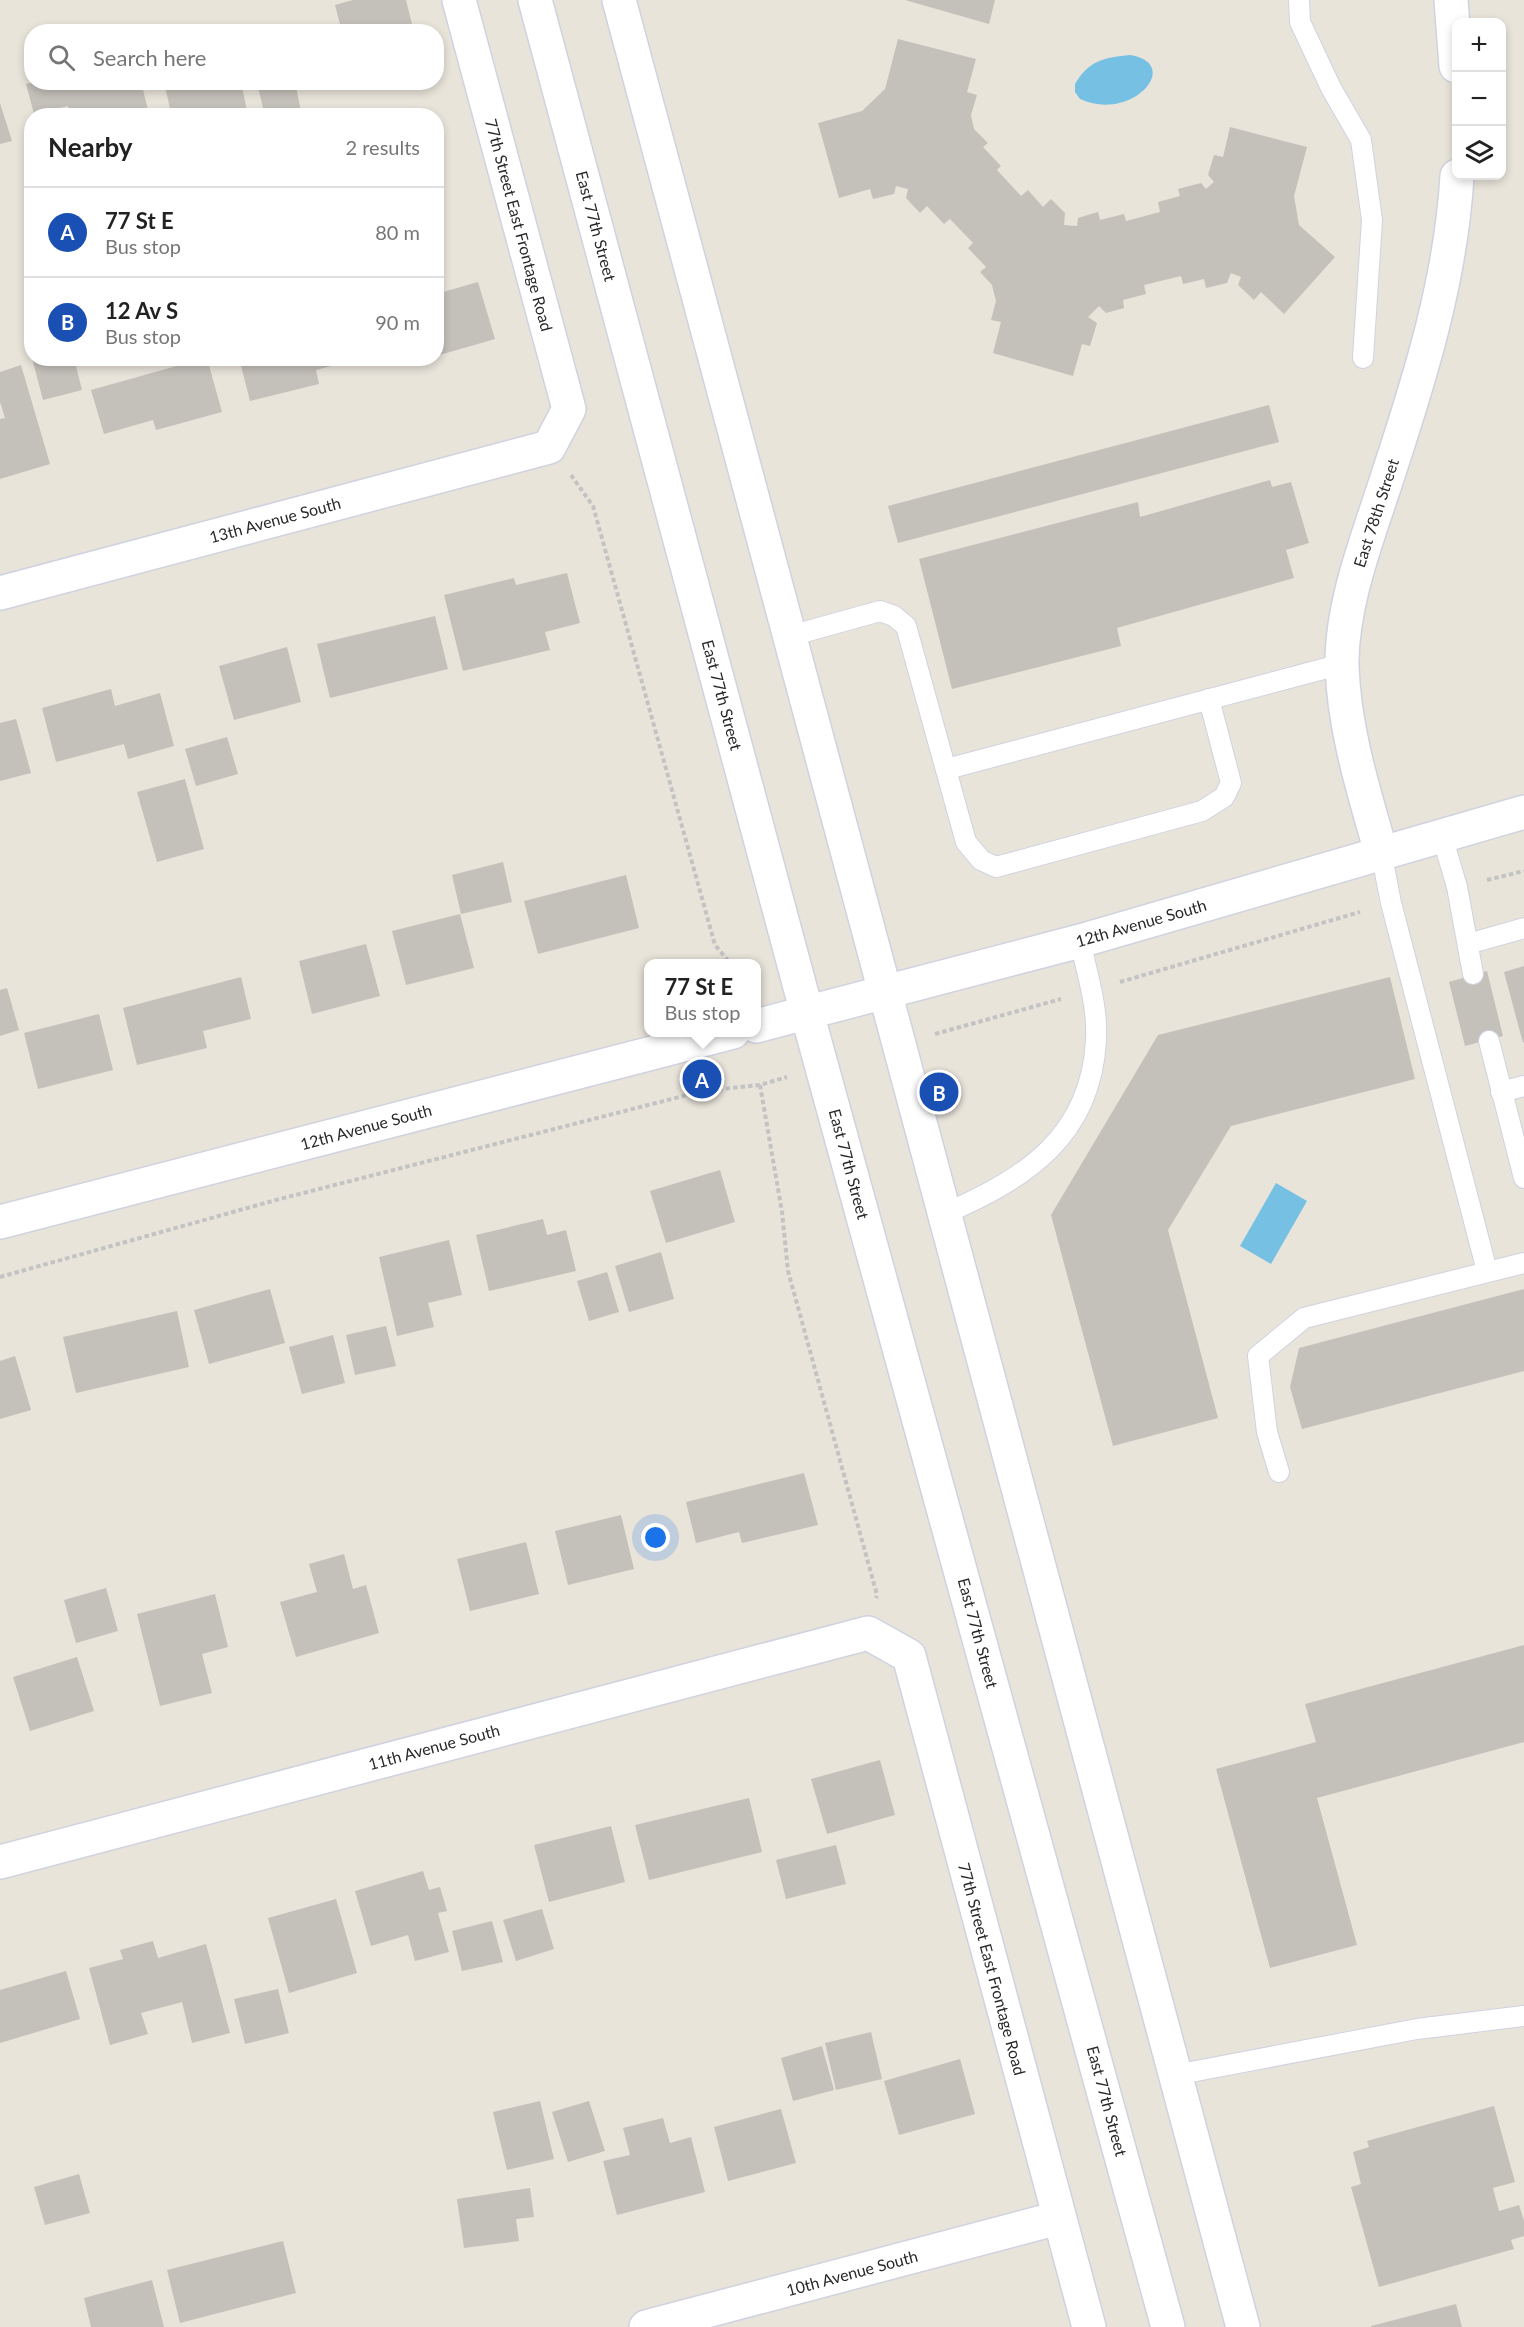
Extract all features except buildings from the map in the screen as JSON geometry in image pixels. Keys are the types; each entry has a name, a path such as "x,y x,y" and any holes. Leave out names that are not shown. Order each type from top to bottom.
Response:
{"street":[{"name":"77th Street East Frontage Road","path":"459,0 568,409 549,447"},
{"name":"East 77th Street","path":"535,0 807,1013 1168,2327"},
{"path":"619,0 1243,2327"},
{"path":"1451,0 1452,18"},
{"name":"East 78th Street","path":"1382,852 1352,741 1345,703 1342,664 1347,619 1356,574 1423,366 1440,299 1449,247 1456,180"},
{"name":"13th Avenue South","path":"0,592 549,447"},
{"name":"12th Avenue South","path":"761,1025 1080,941 1524,812"},
{"name":"12th Avenue South","path":"0,1222 714,1037"},
{"name":"77th Street East Frontage Road","path":"868,1633 909,1656 1089,2327"},
{"name":"11th Avenue South","path":"0,1862 868,1633"},
{"name":"10th Avenue South","path":"646,2327 1058,2218"}],"lane":[{"path":"1299,0 1300,22 1331,88 1361,140 1371,220 1363,358"},
{"path":"790,636 880,611 894,616 906,626 966,842 981,860 996,867 1202,811 1224,797 1231,783 1209,699"},
{"path":"947,769 1342,664"},
{"path":"1442,836 1457,887 1473,974"},
{"path":"1382,852 1391,903 1487,1271"},
{"path":"1468,944 1524,928"},
{"path":"944,1214 983,1197 1017,1177 1044,1157 1065,1133 1083,1101 1092,1073 1096,1040 1095,1014 1080,941"},
{"path":"1489,1041 1524,1178"},
{"path":"1501,1092 1524,1086"},
{"path":"1279,1472 1267,1432 1258,1356 1304,1318 1524,1263"},
{"path":"1175,2075 1417,2029 1524,2016"}],"path":[{"path":"549,447 578,482 593,506 715,945 727,959"},
{"path":"1457,887 1524,870"},
{"path":"899,1045 1391,903"},
{"path":"0,1277 276,1200 691,1094 760,1085 822,1066"},
{"path":"760,1085 782,1212 788,1271 877,1594 868,1633"}],"water":[{"path":"1130,55 1145,60 1152,69 1151,79 1144,89 1132,98 1117,104 1099,104 1080,99 1075,92 1075,84 1086,70 1105,59"},
{"path":"1276,1183 1307,1201 1271,1264 1240,1246"}],"place":[{"name":"77 St E","path":"702,1079"},
{"name":"12 Av S","path":"939,1092"}]}
